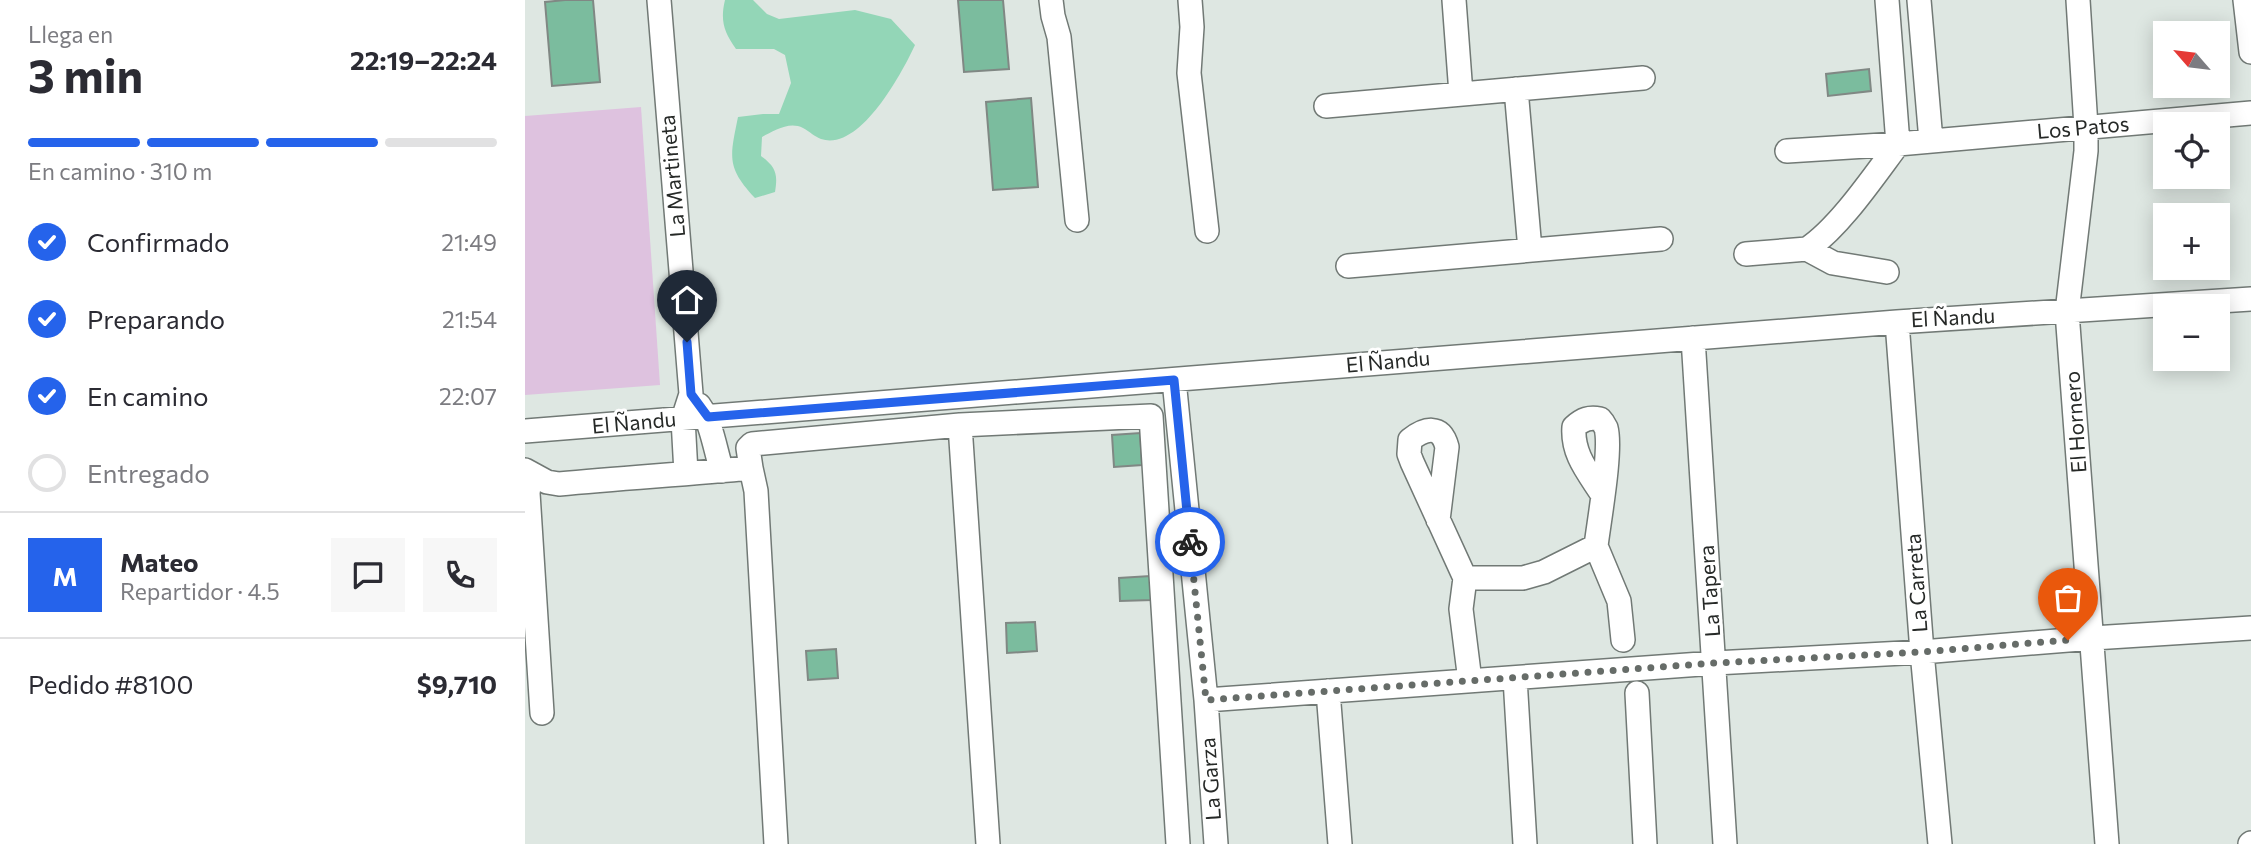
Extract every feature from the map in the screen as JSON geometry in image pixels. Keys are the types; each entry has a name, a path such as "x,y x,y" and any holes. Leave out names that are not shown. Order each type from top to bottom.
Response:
{"street":[{"name":"La Martineta","path":"659,0 691,394"},
{"path":"1051,0 1059,37 1077,220"},
{"path":"1190,0 1192,27 1189,73 1207,231"},
{"path":"1454,0 1461,94"},
{"path":"1887,0 1915,143"},
{"path":"1746,254 1807,249 1915,143 1919,0"},
{"name":"El Hornero","path":"2078,0 2087,127 2067,312 2107,844"},
{"path":"2245,0 2251,52"},
{"path":"1326,106 1643,78"},
{"path":"1516,89 1529,250"},
{"name":"Los Patos","path":"1787,151 1915,143 2251,114"},
{"path":"1348,266 1661,239"},
{"path":"1807,249 1833,264 1887,272"},
{"name":"El Ñandu","path":"525,431 1897,322 2251,299"},
{"name":"La Carreta","path":"1897,322 1922,652 1940,844"},
{"name":"La Tapera","path":"1693,338 1725,844"},
{"name":"La Garza","path":"1174,380 1206,700 1216,844"},
{"path":"691,394 708,417 722,471"},
{"path":"686,473 683,419 691,394"},
{"path":"776,844 755,491 748,448 752,444 960,425 1150,416 1178,844"},
{"path":"960,425 988,844"},
{"path":"542,713 528,472 547,482 559,484 751,468"},
{"path":"1602,494 1596,546 1619,601 1623,640"},
{"path":"1438,520 1465,578 1461,608 1469,681"},
{"path":"1465,578 1523,578 1544,572 1596,546"},
{"path":"1206,700 2251,628"},
{"path":"1515,678 1525,844"},
{"path":"1328,691 1339,844"},
{"path":"1637,693 1645,844"}],"shaded area":[{"path":"725,0 753,0 767,14 779,19 855,10 891,19 915,45 878,107 850,134 836,140 821,139 803,128 792,126 762,137 761,156 773,167 776,186 775,192 755,198 739,178 733,161 733,142 738,117 779,114 791,83 785,55 774,49 736,49 724,26"},
{"path":"641,107 660,385 525,395 525,116"}],"building":[{"path":"593,0 600,82 552,86 545,2"},
{"path":"958,0 1003,0 1009,69 964,72"},
{"path":"1869,69 1871,91 1828,96 1826,74"},
{"path":"1031,98 1038,187 993,190 986,102"},
{"path":"1140,433 1142,465 1114,467 1112,435"},
{"path":"1150,576 1152,600 1120,601 1119,578"},
{"path":"1035,622 1037,651 1007,653 1006,623"},
{"path":"836,649 838,678 808,680 806,651"}],"way so far":[{"path":"1190,542 1206,700 2068,640"}],"route":[{"path":"687,342 691,394 708,417 1174,380 1190,542"}]}
